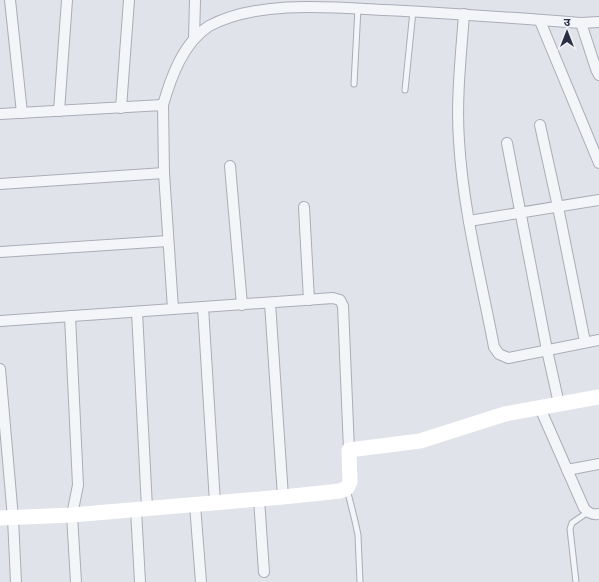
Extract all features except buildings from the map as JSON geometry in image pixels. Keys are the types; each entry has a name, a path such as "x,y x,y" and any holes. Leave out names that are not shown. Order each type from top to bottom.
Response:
{"street":[{"path":"10,0 22,113"},
{"path":"59,111 67,0"},
{"path":"121,108 129,0"},
{"path":"194,39 195,0"},
{"path":"172,309 164,173 163,105 177,65 194,39 209,27 226,18 284,3 464,14 540,21 581,23 599,22"},
{"path":"464,14 458,140 469,220 494,347 499,354 508,358 599,340"},
{"path":"540,21 599,163"},
{"path":"581,23 599,75"},
{"path":"0,114 163,105"},
{"path":"540,125 585,342"},
{"path":"507,143 547,350 559,404"},
{"path":"230,166 242,304"},
{"path":"0,184 164,173"},
{"path":"469,220 599,200"},
{"path":"304,207 309,300"},
{"path":"0,252 168,240"},
{"path":"0,321 333,298 340,300 343,306 349,450 350,482 346,488 340,491 72,515 7,518"},
{"path":"270,303 283,497"},
{"path":"203,307 215,503"},
{"path":"137,312 142,509 140,582"},
{"path":"70,316 78,485 72,515 76,582"},
{"path":"0,370 7,518 16,582"},
{"path":"349,450 420,441 505,414 599,397"},
{"path":"540,408 584,508 588,512 599,514"},
{"path":"567,470 599,464"},
{"path":"259,499 264,572"},
{"path":"195,505 201,582"}],"lane":[{"path":"354,84 358,8"},
{"path":"405,90 413,11"},
{"path":"346,488 356,521 360,582"},
{"path":"576,582 570,529 572,524 588,512"}]}
